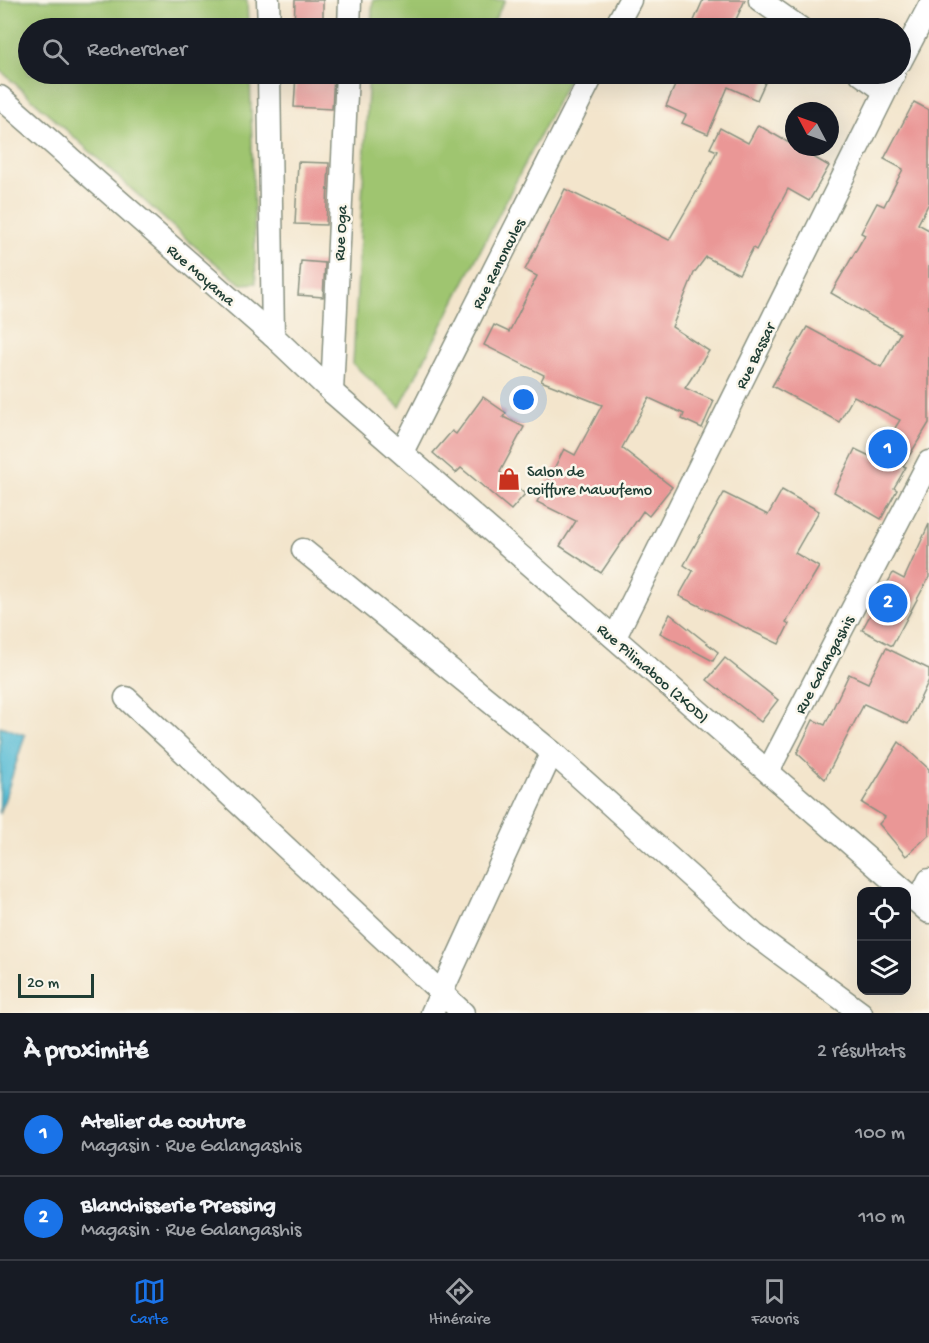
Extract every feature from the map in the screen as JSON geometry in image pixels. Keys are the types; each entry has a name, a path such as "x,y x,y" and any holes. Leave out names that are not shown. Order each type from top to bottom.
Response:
{"street":[{"path":"268,0 269,18"},
{"path":"349,18 350,0"},
{"path":"620,18 630,0"},
{"path":"760,0 786,18"},
{"path":"911,41 929,7"},
{"path":"269,84 273,336"},
{"name":"Rue Oga","path":"332,392 347,84"},
{"name":"Rue Renoncules","path":"402,452 588,84"},
{"name":"Rue Bassar","path":"615,637 889,84"},
{"name":"Rue Moyama","path":"0,97 402,452"},
{"name":"Rue Pilimaboo (2KOD)","path":"402,452 915,899"},
{"name":"Rue Galangashis","path":"768,771 929,462"},
{"path":"303,550 552,752 754,934 861,1013"},
{"path":"126,698 437,1004 463,1013"},
{"path":"437,1004 552,752"},
{"path":"915,899 929,880"}],"green space":[{"path":"0,0 247,0 248,18 18,18 18,84 250,84 256,283 241,284 191,243 0,70"},
{"path":"373,0 505,0 496,18 372,18"},
{"path":"368,84 566,84 400,407 353,364"}],"water":[{"path":"0,726 25,735 0,814"}],"building":[{"path":"295,0 323,0 323,18 294,18"},
{"path":"703,0 745,0 737,18 695,18"},
{"path":"295,84 333,84 332,109 294,107"},
{"path":"676,84 764,84 757,100 728,87 708,134 682,123 686,115 666,106"},
{"path":"914,102 929,110 929,203 918,224 929,230 929,423 903,466 906,467 894,488 897,490 881,519 834,492 855,449 876,459 900,420 854,396 839,422 772,386 807,327 881,367 900,333 831,293 865,235 861,233 877,203 884,206 903,169 884,159"},
{"path":"758,125 785,141 785,156 812,156 829,166 809,201 788,189 756,250 753,248 739,274 706,257 694,273 672,327 709,351 685,388 714,401 702,428 682,419 684,414 649,398 622,448 672,487 649,516 643,511 601,573 560,546 576,521 537,502 564,449 575,455 602,405 541,381 544,375 484,345 494,325 509,332 537,276 525,270 565,189 669,240 717,151 710,148 720,128 748,143"},
{"path":"298,162 329,163 326,225 295,224"},
{"path":"301,261 325,263 323,297 298,295"},
{"path":"483,397 506,413 503,417 524,427 500,472 525,494 511,510 461,468 456,473 433,453 452,431 456,434"},
{"path":"782,490 819,511 795,553 819,567 786,622 789,624 779,644 679,596 693,571 684,565 724,493 768,515"},
{"path":"929,524 929,577 892,646 862,630 893,573 904,579"},
{"path":"670,614 718,652 713,661 660,633"},
{"path":"886,648 929,669 929,680 908,724 864,704 825,779 797,753 813,720 825,725 849,674 868,683"},
{"path":"725,658 778,700 761,722 707,680"},
{"path":"899,742 929,769 929,835 906,856 879,824 885,817 862,803"}],"place":[{"name":"Atelier de couture","path":"888,449"},
{"name":"Salon de coiffure Mawufemo","path":"509,479"},
{"name":"Blanchisserie Pressing","path":"888,603"}]}
